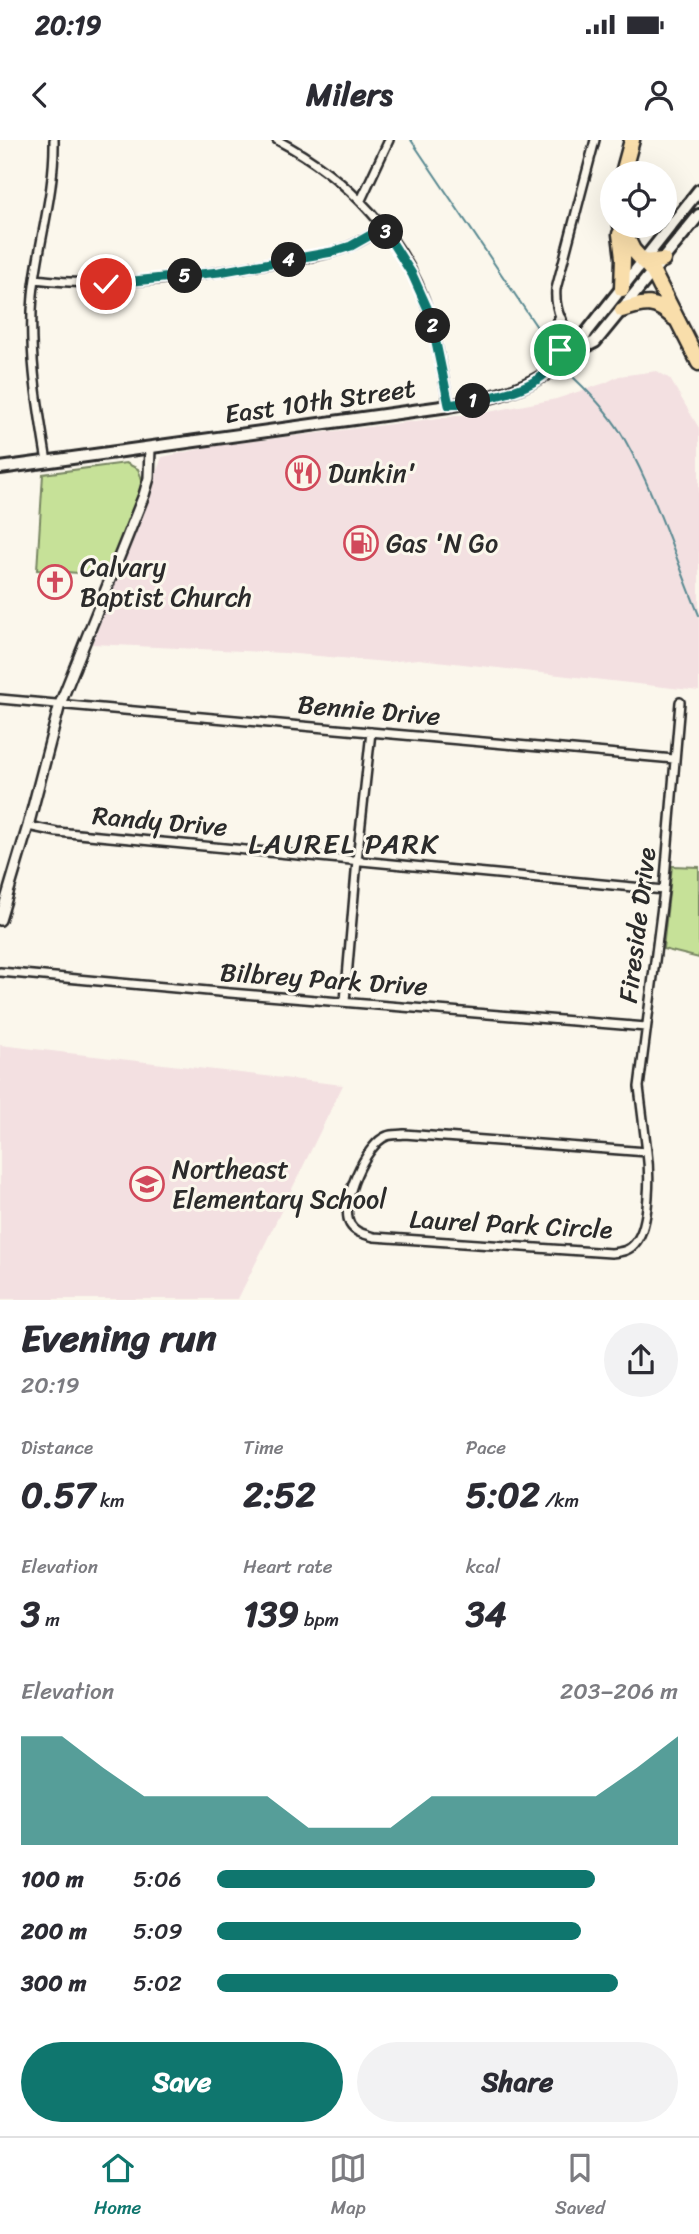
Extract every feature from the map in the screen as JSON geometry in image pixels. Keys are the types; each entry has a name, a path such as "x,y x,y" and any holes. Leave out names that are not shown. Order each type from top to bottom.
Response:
{"highway":[{"path":"626,161 632,140"},
{"path":"621,238 622,289"},
{"path":"626,238 648,267 699,363"},
{"path":"648,267 663,260"},
{"path":"622,310 649,304 664,308 676,320"}],"main road":[{"name":"East 10th Street","path":"0,468 449,405 512,391 543,376 578,349 595,342 622,310 699,190"},
{"path":"663,260 699,215"},
{"path":"578,349 587,332 622,289 648,267"},
{"path":"543,376 552,368 562,346 560,319"}],"street":[{"path":"47,462 32,354 32,319 51,194 54,140"},
{"path":"277,140 321,166 361,200 383,228 412,274 430,314 449,405"},
{"path":"361,200 389,140"},
{"path":"578,349 560,319 555,304 556,289 595,140"},
{"path":"36,279 106,284 219,272 332,252 351,246 383,228"},
{"path":"0,920 60,704 144,495 149,478 150,448"},
{"name":"Bennie Drive","path":"0,699 674,759"},
{"name":"Fireside Drive","path":"647,1152 639,1087 664,890 680,702"},
{"path":"345,1002 371,732"},
{"name":"Randy Drive","path":"28,826 57,832 664,890"},
{"name":"Bilbrey Park Drive","path":"0,972 646,1027"},
{"name":"Laurel Park Circle","path":"387,1136 432,1136 647,1152 648,1189 643,1229 638,1240 623,1252 558,1251 374,1237 355,1230 349,1221 348,1201 355,1177 374,1144 387,1136"}],"shaded area":[{"path":"657,371 670,379 699,428 699,691 419,659 386,662 285,653 92,644 162,457 214,446 488,412 556,399 619,376"},
{"name":"Northeast Elementary School","path":"0,1045 343,1085 238,1299 0,1299"}],"green space":[{"path":"126,463 138,469 143,482 107,575 37,570 43,474"},
{"path":"672,866 699,867 699,958 663,949"}],"waterway":[{"path":"411,140 551,348"},
{"path":"574,378 620,431 636,461 656,504 699,615"}],"place":[{"name":"Dunkin'","path":"303,473"},
{"name":"Gas 'N Go","path":"361,543"},
{"name":"Calvary Baptist Church","path":"55,582"},
{"name":"Northeast Elementary School","path":"147,1184"}],"district":[{"name":"LAUREL PARK","path":"344,843"}],"route":[{"path":"106,284 219,272 332,252 351,246 383,228 412,274 430,314 449,405 512,391 543,376 552,368 560,350"}]}
